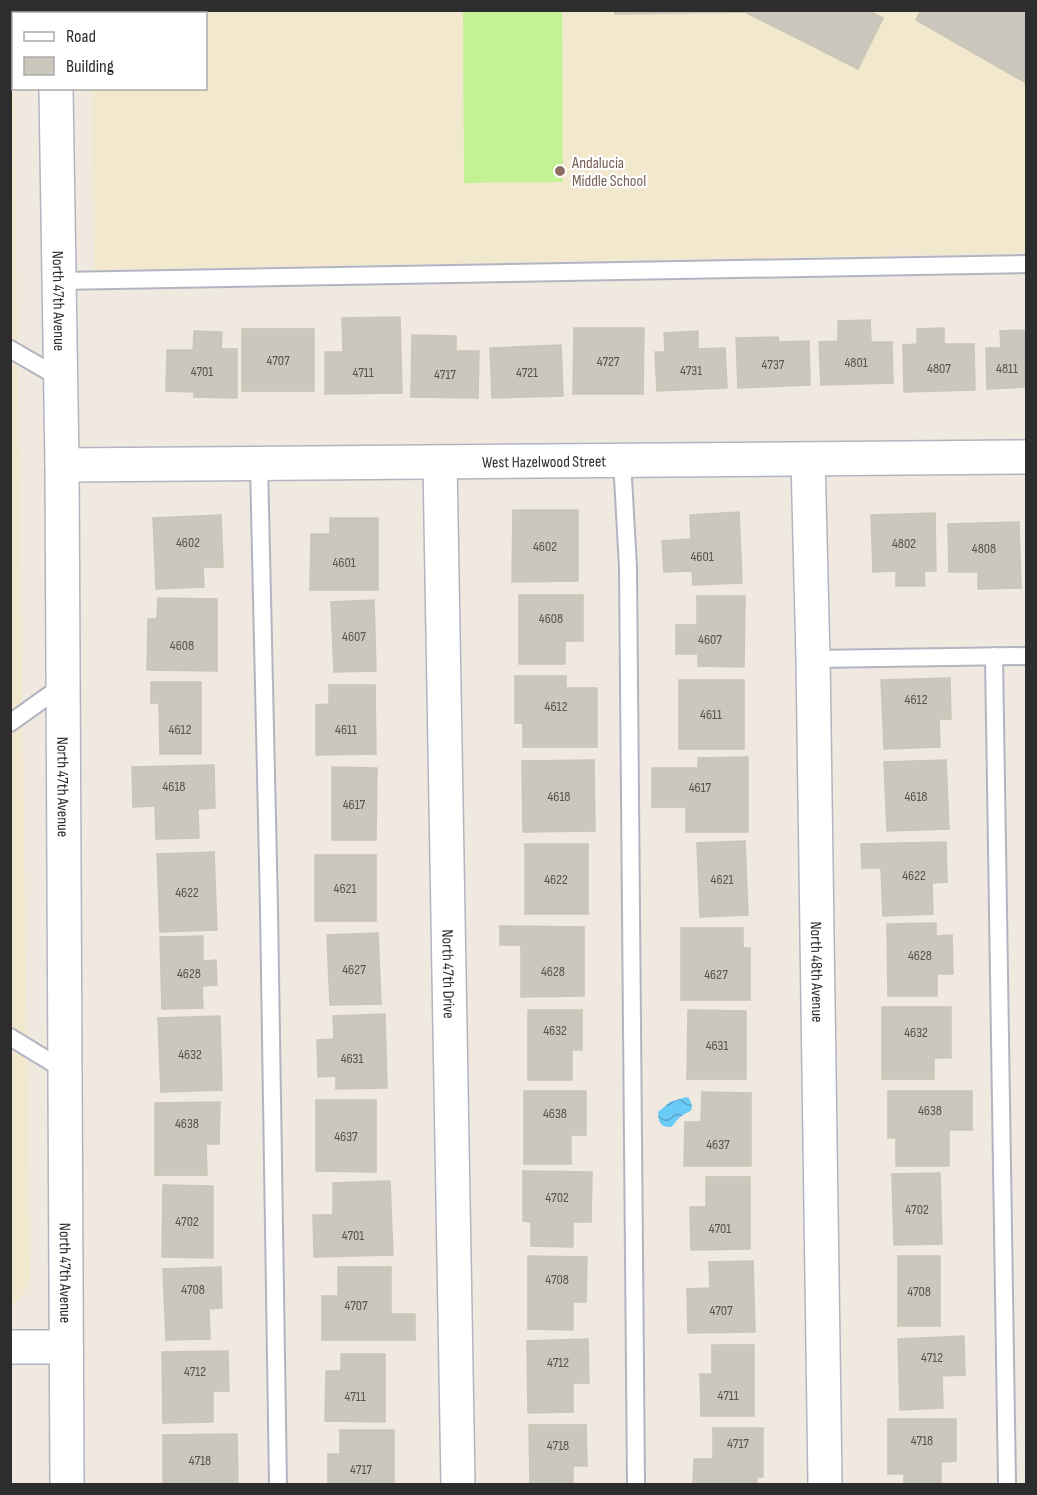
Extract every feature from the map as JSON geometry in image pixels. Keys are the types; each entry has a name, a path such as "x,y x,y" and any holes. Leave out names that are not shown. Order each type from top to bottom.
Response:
{"street":[{"name":"North 47th Avenue","path":"56,90 62,465 67,1485"},
{"name":"West Hazelwood Street","path":"62,465 1026,457"},
{"name":"North 48th Avenue","path":"808,459 825,1485"},
{"name":"North 47th Drive","path":"440,462 458,1485"},
{"path":"10,1347 66,1347"}],"lane":[{"path":"59,281 1026,264"},
{"path":"10,349 60,378"},
{"path":"622,460 628,567 636,1485"},
{"path":"259,464 278,1485"},
{"path":"994,656 1007,1485"},
{"path":"813,659 1026,656"},
{"path":"10,723 62,686"},
{"path":"10,1037 64,1070"}],"shaded area":[{"path":"13,10 12,90 14,90 30,1282 20,1298 11,1306 10,11"},
{"name":"Andalucia Middle School","path":"1026,11 1026,253 94,270 92,90 207,90 207,12 91,12"}],"green space":[{"path":"463,11 562,11 563,182 464,183"}],"water":[{"path":"686,1097 691,1103 690,1111 681,1116 671,1127 662,1125 658,1112 670,1102"}],"building":[{"path":"615,10 867,10 883,18 858,69 745,12 615,14"},
{"path":"921,10 1026,10 1026,83 916,20"},
{"path":"400,317 402,393 325,394 325,352 343,352 342,318"},
{"path":"870,320 871,342 892,342 893,383 821,385 819,342 838,341 838,321"},
{"path":"574,328 644,328 643,394 573,394"},
{"path":"944,328 944,344 974,344 975,390 904,392 903,345 917,344 917,329"},
{"path":"242,329 314,329 314,391 242,391"},
{"path":"1026,330 1026,387 987,389 986,348 1001,348 1000,331"},
{"path":"194,331 222,332 221,349 237,349 237,398 194,397 194,392 166,391 167,350 193,350"},
{"path":"698,331 698,349 725,348 727,388 657,391 655,352 665,352 664,333"},
{"path":"412,335 456,336 456,351 479,351 478,398 411,397"},
{"path":"778,337 779,342 809,341 810,385 738,388 736,338"},
{"path":"561,345 563,396 492,398 490,348"},
{"path":"513,510 578,510 578,581 512,582"},
{"path":"739,512 742,583 693,585 692,571 664,572 662,541 691,539 690,515"},
{"path":"935,513 936,571 924,571 925,586 896,586 896,571 873,572 871,515"},
{"path":"221,515 223,567 203,567 204,587 156,589 153,518"},
{"path":"330,518 378,518 378,590 310,590 311,534 330,534"},
{"path":"1019,522 1021,588 978,589 978,572 949,572 948,524"},
{"path":"519,595 583,595 583,641 565,641 565,664 519,664"},
{"path":"697,596 745,596 744,667 698,666 698,654 676,654 676,625 697,625"},
{"path":"158,598 217,599 217,671 147,670 148,619 157,619"},
{"path":"374,600 376,671 334,672 331,602"},
{"path":"515,676 566,676 566,688 597,688 597,747 523,747 523,723 515,723"},
{"path":"950,678 951,719 939,719 940,747 884,749 881,680"},
{"path":"679,680 744,680 744,749 679,749"},
{"path":"151,682 201,682 201,754 160,754 159,703 151,703"},
{"path":"329,685 375,685 376,754 316,755 316,705 329,704"},
{"path":"748,757 748,832 686,832 686,807 652,807 652,768 698,768 698,758"},
{"path":"594,760 595,831 523,832 522,761"},
{"path":"946,760 949,829 887,831 884,762"},
{"path":"214,765 215,808 198,809 199,838 156,839 155,806 133,807 132,767"},
{"path":"332,767 377,768 376,840 332,840"},
{"path":"745,841 748,915 700,917 697,843"},
{"path":"946,842 947,882 932,883 933,914 883,916 881,868 862,868 861,844"},
{"path":"525,844 588,844 588,914 525,914"},
{"path":"214,852 217,930 160,932 157,854"},
{"path":"315,855 376,855 376,921 315,921"},
{"path":"936,923 936,936 952,935 953,974 937,974 937,996 888,996 887,924"},
{"path":"500,926 584,927 584,996 521,997 521,945 500,945"},
{"path":"681,928 743,928 743,948 750,948 750,1000 681,1000"},
{"path":"378,933 381,1004 330,1005 327,935"},
{"path":"203,936 203,961 216,960 217,985 202,986 203,1008 162,1009 160,937"},
{"path":"882,1007 951,1007 951,1058 934,1058 934,1079 882,1079"},
{"path":"528,1010 582,1010 582,1050 572,1050 572,1080 528,1080"},
{"path":"688,1010 746,1011 746,1079 687,1079"},
{"path":"385,1014 387,1088 336,1089 336,1076 318,1077 317,1040 334,1039 333,1016"},
{"path":"220,1016 222,1090 161,1092 158,1018"},
{"path":"524,1091 586,1091 586,1135 571,1135 571,1164 524,1164"},
{"path":"888,1091 972,1091 972,1130 949,1130 949,1166 896,1166 896,1138 888,1138"},
{"path":"702,1092 751,1093 751,1166 684,1166 685,1122 701,1122"},
{"path":"316,1100 376,1100 376,1172 316,1171"},
{"path":"220,1102 219,1144 206,1144 207,1175 155,1175 155,1103"},
{"path":"523,1171 592,1172 591,1222 573,1222 573,1247 531,1246 531,1222 523,1221"},
{"path":"940,1173 942,1244 894,1245 892,1174"},
{"path":"706,1177 750,1177 750,1249 691,1250 690,1207 706,1207"},
{"path":"390,1181 393,1255 314,1257 313,1215 333,1215 333,1183"},
{"path":"163,1185 213,1186 213,1258 162,1257"},
{"path":"528,1256 587,1257 586,1302 573,1302 573,1330 528,1329"},
{"path":"898,1256 940,1256 940,1326 898,1326"},
{"path":"753,1261 755,1332 688,1333 687,1289 710,1288 709,1262"},
{"path":"221,1267 222,1308 209,1309 210,1339 166,1340 163,1269"},
{"path":"338,1267 391,1267 391,1314 415,1314 415,1340 322,1340 322,1296 338,1296"},
{"path":"964,1336 965,1375 942,1376 943,1408 900,1410 898,1339"},
{"path":"588,1339 589,1383 573,1383 573,1412 528,1413 527,1341"},
{"path":"712,1345 754,1345 754,1416 701,1416 700,1374 712,1374"},
{"path":"228,1351 229,1391 213,1391 213,1422 163,1423 162,1352"},
{"path":"341,1354 385,1354 385,1422 325,1421 326,1371 341,1371"},
{"path":"888,1419 956,1419 956,1461 941,1462 941,1484 904,1484 904,1474 888,1474"},
{"path":"529,1425 586,1425 587,1466 573,1466 573,1484 530,1484"},
{"path":"713,1428 763,1428 763,1477 757,1477 757,1484 693,1484 694,1459 713,1459"},
{"path":"340,1430 394,1430 394,1484 328,1484 328,1454 340,1454"},
{"path":"237,1434 238,1484 163,1484 163,1435"}],"place":[{"name":"Andalucia Middle School","path":"560,171"}]}
